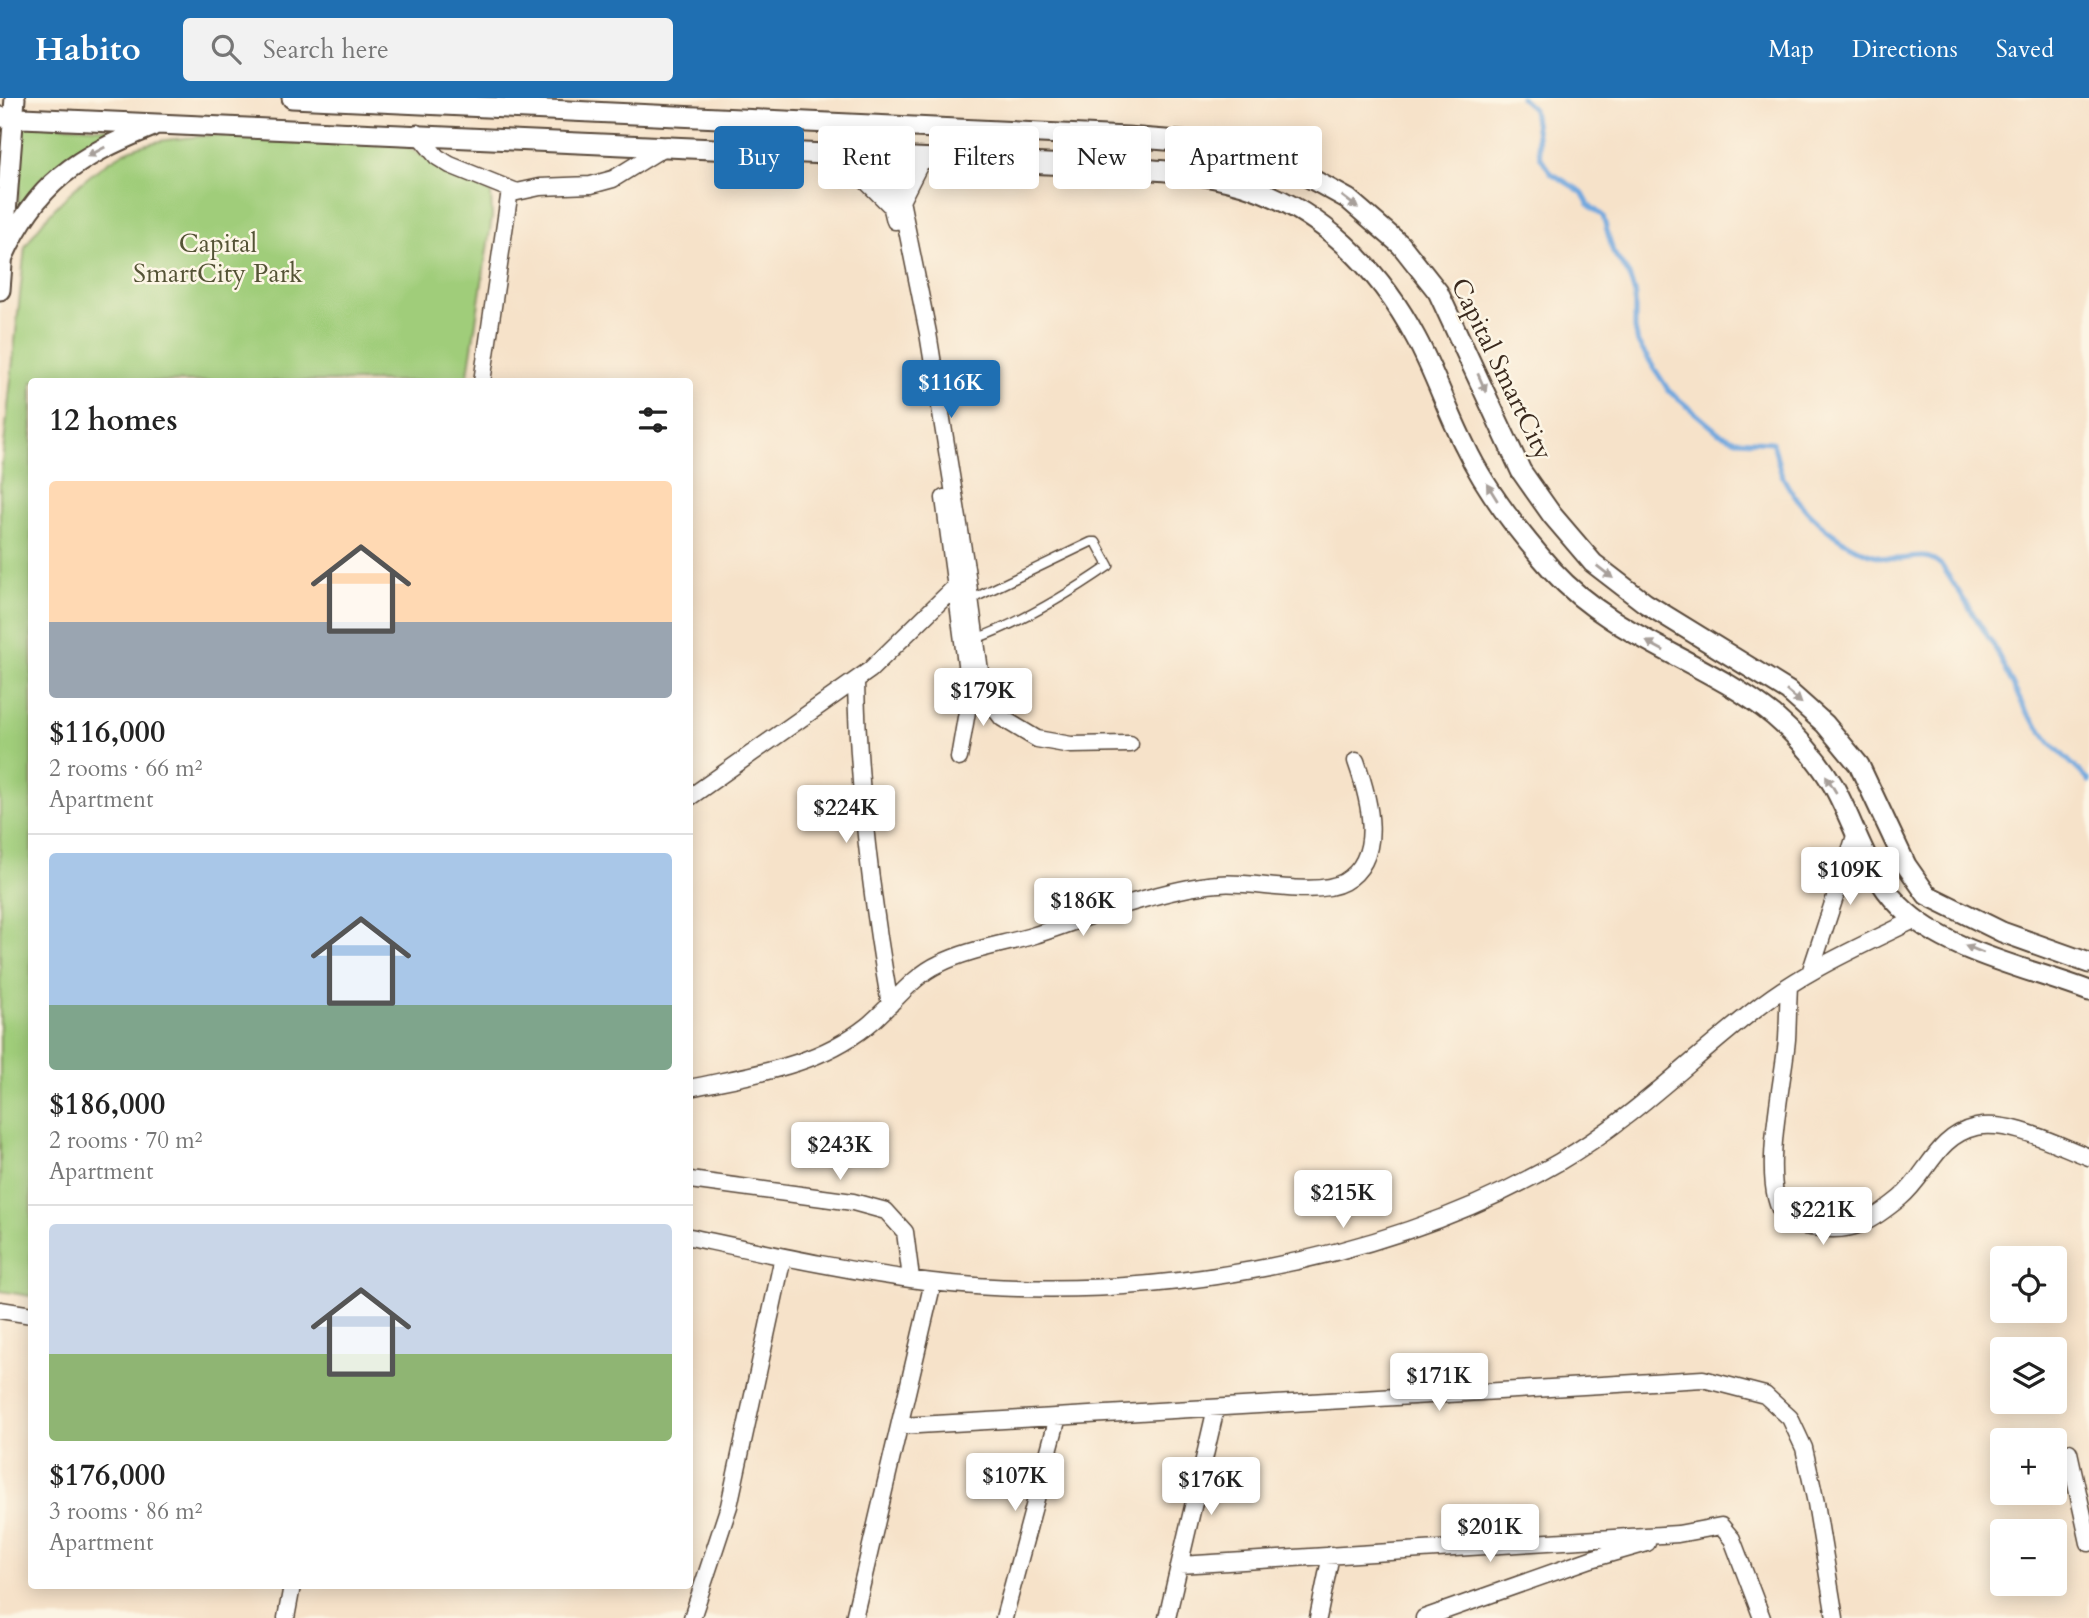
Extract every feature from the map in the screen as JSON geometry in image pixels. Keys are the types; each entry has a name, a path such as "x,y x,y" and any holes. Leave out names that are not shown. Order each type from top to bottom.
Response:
{"street":[{"path":"0,290 7,117 15,98"},
{"name":"Capital SmartCity","path":"292,98 1139,138 1217,144 1288,166 1348,199 1401,245 1438,292 1521,471 1552,515 1593,563 1645,603 1788,691 1825,723 1859,765 1906,865 1927,895 2002,932 2089,963"},
{"path":"7,117 417,133 818,153"},
{"path":"3,257 31,204 53,181 95,153 158,124"},
{"path":"417,133 437,157 450,165 510,190 591,185 612,179 668,145"},
{"path":"915,158 1170,172 1242,185 1281,200 1317,222 1358,255 1392,298 1417,338 1471,458 1495,498 1555,573 1599,611 1773,716 1812,756 1833,786 1856,833 1898,905 1928,931 2089,991"},
{"path":"896,203 923,158"},
{"path":"880,189 896,203"},
{"path":"893,189 961,580 976,694 1002,718 1037,739 1071,745 1130,744"},
{"path":"483,378 510,190"},
{"path":"959,758 976,694 975,639 970,600 961,580"},
{"path":"693,795 856,681 961,580"},
{"path":"856,681 858,778 866,855 890,1004"},
{"path":"693,1087 780,1070 813,1058 844,1043 936,965 1130,903 1218,883 1291,888 1334,886 1360,868 1367,855 1368,794 1356,761"},
{"path":"1811,970 1856,833"},
{"path":"693,1238 783,1257 933,1282 1062,1289 1124,1288 1222,1276 1336,1251 1446,1216 1557,1163 1623,1121 1755,1010 1811,970 1916,919"},
{"path":"1789,986 1787,1040 1773,1152 1775,1199 1785,1218 1795,1224 1841,1231 1868,1222 1903,1196 1945,1142 1962,1131 1979,1126 2009,1129 2089,1157"},
{"path":"693,1180 853,1202 886,1211 905,1232 911,1278"},
{"path":"692,1618 729,1506 783,1257"},
{"path":"854,1618 933,1282"},
{"path":"0,1310 28,1314"},
{"path":"901,1426 1703,1379 1765,1395 1790,1418 1804,1448 1828,1566 1835,1618"},
{"path":"1167,1618 1216,1408"},
{"path":"1004,1618 1058,1417"},
{"path":"2069,1452 2089,1543"},
{"path":"1424,1618 1591,1559 1678,1534 1721,1526 1732,1539 1762,1618"},
{"path":"1181,1564 1678,1534"},
{"path":"1318,1618 1331,1555"},
{"path":"286,1618 291,1589"}],"lane":[{"path":"970,600 1091,542 1096,542 1109,562 1109,566 1045,607 975,639"}],"green space":[{"path":"22,123 116,129 18,211"},
{"name":"Capital SmartCity Park","path":"214,135 400,143 491,193 492,217 467,378 28,378 28,1296 0,1291 0,483 25,247 44,220 68,194 95,171 133,148 179,138"}],"waterway":[{"path":"1521,98 1533,109 1540,156 1551,173 1582,192 1589,205 1603,216 1613,252 1629,275 1635,295 1635,329 1638,343 1669,391 1719,433 1736,440 1772,442 1781,473 1792,492 1803,507 1831,533 1881,557 1926,557 1942,566 1994,646 2025,710 2051,743 2089,781"}]}
